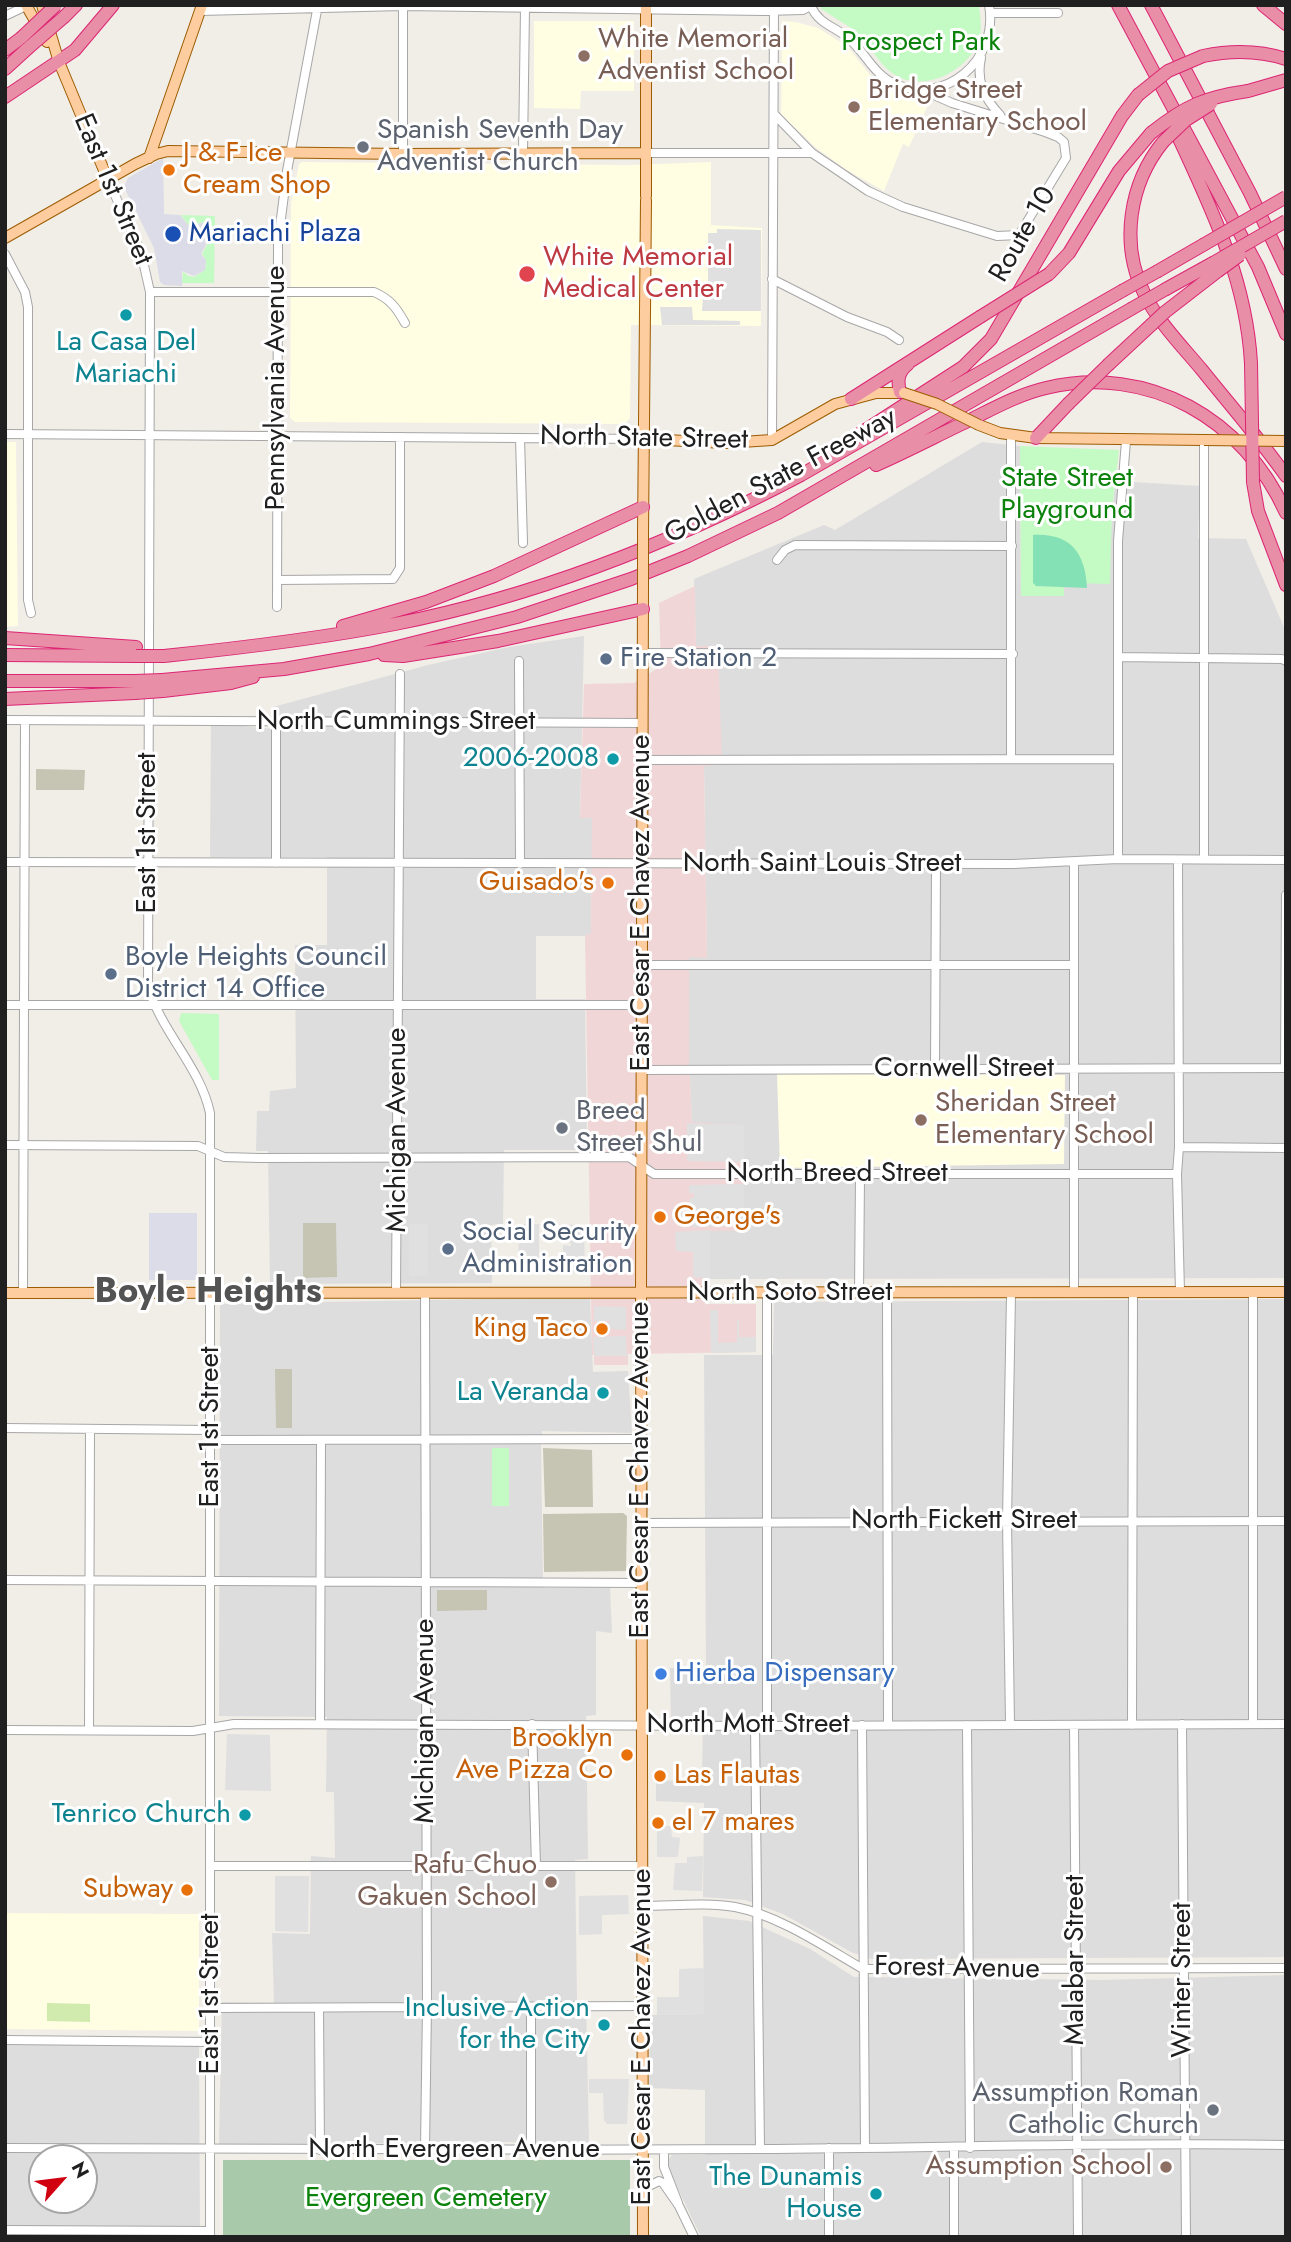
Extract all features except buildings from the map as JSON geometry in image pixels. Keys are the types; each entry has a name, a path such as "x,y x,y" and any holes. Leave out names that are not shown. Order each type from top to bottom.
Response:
{"highway":[{"path":"5,69 56,5"},
{"path":"5,50 24,44 64,17 76,5"},
{"path":"5,97 59,62 81,44 113,5"},
{"path":"1118,5 1258,267 1286,334"},
{"path":"1151,5 1250,193 1286,269"},
{"path":"1263,5 1286,24"},
{"name":"Route 10","path":"801,475 867,427 963,367 977,355 991,339 1116,125 1138,95 1168,71 1203,56 1248,51 1286,60"},
{"path":"1286,80 1248,91 1201,110 1180,125 1163,142 1142,176 1131,212 1130,234 1136,275 1154,310 1286,476"},
{"path":"1160,84 1170,120 1228,248 1245,309 1250,336 1253,482 1258,510 1286,585"},
{"path":"851,398 1049,274 1069,253 1119,171 1151,133 1198,102 1214,96 1248,91"},
{"name":"Golden State Freeway","path":"5,655 167,653 279,644 397,623 514,594 564,578 623,556 801,475 1286,197"},
{"path":"1036,438 1109,364 1215,267 1286,222"},
{"name":"Golden State Freeway","path":"5,681 135,687 284,668 369,654 517,617 631,579 741,532 815,493 1166,289 1215,267"},
{"path":"902,393 898,378 911,361"},
{"path":"815,493 1027,393 1072,383 1103,383 1153,391 1185,404 1213,421 1234,437 1256,460 1286,513"},
{"path":"279,644 438,598 494,576 643,507"},
{"path":"369,654 403,656 498,641 643,609"},
{"path":"5,638 136,652"},
{"path":"5,699 135,687"}],"main road":[{"name":"East 1st Street","path":"41,5 59,62 108,180"},
{"name":"East 1st Street","path":"26,6 59,62"},
{"name":"East Cesar E Chavez Avenue","path":"643,2237 640,1293 646,7"},
{"path":"149,158 201,8"},
{"path":"5,238 108,180 167,151 646,153"},
{"name":"North State Street","path":"645,439 726,443 772,440 824,409 851,398 876,393 902,393 937,404 979,425 1011,435 1126,441 1286,441"},
{"name":"North Soto Street","path":"5,1293 1286,1292"}],"street":[{"path":"5,16 26,6"},
{"path":"403,6 403,154"},
{"path":"201,8 403,6 803,9 812,6 815,16 849,38 885,77 894,83 923,90 952,103 1058,137 1064,142 1066,158 1019,235 998,236 903,207 867,191 812,153 774,114"},
{"name":"Pennsylvania Avenue","path":"277,607 279,221 317,7"},
{"path":"523,152 525,8"},
{"path":"772,440 775,8"},
{"path":"1002,117 990,105 977,73 988,33 990,9 1058,13"},
{"path":"923,90 953,83 971,70 982,52"},
{"path":"646,153 812,153"},
{"name":"East 1st Street","path":"108,180 141,252 150,292 148,986 153,1004 204,1089 210,1113 210,2234"},
{"path":"5,254 25,292 28,307 28,600 31,613"},
{"path":"772,279 900,340"},
{"path":"150,292 374,292 395,305 405,323"},
{"name":"North State Street","path":"5,434 645,439"},
{"path":"1011,435 1012,758"},
{"path":"277,580 393,579 397,575 400,568 400,436"},
{"path":"520,438 523,543"},
{"path":"1204,440 1204,859"},
{"path":"1118,859 1118,541 1126,441"},
{"path":"776,560 794,545 1012,546"},
{"path":"643,653 1013,654"},
{"path":"1118,657 1286,661"},
{"path":"519,661 520,864"},
{"name":"Michigan Avenue","path":"396,1293 400,674"},
{"name":"North Cummings Street","path":"5,720 643,723"},
{"path":"23,1293 25,720"},
{"path":"276,722 276,863"},
{"path":"642,760 1118,759"},
{"name":"North Saint Louis Street","path":"5,862 936,864 1118,859 1286,860"},
{"path":"1178,860 1177,1174 1180,1292"},
{"path":"1074,862 1074,1293"},
{"path":"935,1069 936,864"},
{"path":"1285,1068 1286,895"},
{"path":"642,965 1073,965"},
{"path":"5,1005 642,1005"},
{"name":"Cornwell Street","path":"641,1070 1285,1068"},
{"name":"North Breed Street","path":"5,1145 198,1146 224,1157 629,1157 653,1174 1177,1174"},
{"path":"1179,1147 1286,1148"},
{"path":"859,1294 860,1175"},
{"path":"1253,1292 1253,1723"},
{"name":"Michigan Avenue","path":"425,1293 425,2150"},
{"path":"767,1293 767,1726"},
{"path":"887,1293 888,1725"},
{"path":"1132,1725 1133,1293"},
{"path":"1010,1294 1007,1520 1010,1724"},
{"path":"5,1428 211,1430"},
{"path":"89,1730 90,1429"},
{"path":"211,1440 641,1439"},
{"path":"320,1724 321,1441"},
{"name":"North Fickett Street","path":"642,1523 889,1520 1286,1521"},
{"path":"5,1580 642,1583"},
{"name":"North Mott Street","path":"5,1730 193,1731 222,1724 1286,1724"},
{"path":"532,1724 536,1866"},
{"name":"Winter Street","path":"1182,1724 1186,2237"},
{"path":"862,1725 865,2148"},
{"path":"967,1725 970,2148"},
{"name":"Malabar Street","path":"1074,1725 1078,2237"},
{"path":"755,1726 760,2149"},
{"path":"211,1866 643,1866"},
{"name":"Forest Avenue","path":"643,1906 718,1905 757,1913 863,1969 1286,1968"},
{"path":"211,2008 643,2006"},
{"path":"319,2008 320,2150"},
{"path":"531,2008 531,2150"},
{"path":"5,2040 211,2042"},
{"name":"North Evergreen Avenue","path":"5,2148 664,2150 970,2148 1185,2143 1286,2146"},
{"path":"829,2148 829,2237"},
{"path":"954,2148 954,2237"},
{"path":"664,2150 664,2167 679,2206"},
{"path":"643,2189 659,2181 679,2206 694,2237"},
{"path":"5,2230 210,2234"}],"shaded area":[{"name":"White Memorial Adventist School","path":"534,21 634,21 634,91 581,91 580,109 534,108"},
{"name":"Bridge Street Elementary School","path":"782,21 818,28 847,46 871,76 887,89 904,96 930,101 909,147 903,144 884,191 845,169 815,147 781,114"},
{"name":"Mariachi Plaza","path":"163,158 164,214 180,215 189,226 210,221 211,235 201,254 206,260 205,270 194,276 182,271 182,286 164,285 160,282 154,248 124,187 128,178"},
{"name":"White Memorial Medical Center","path":"711,162 711,225 762,228 761,326 631,325 630,418 625,424 295,422 290,418 291,204 299,164 628,165"},
{"path":"717,229 761,230 761,311 702,311 703,296 708,295 708,233 717,233"},
{"path":"660,307 692,307 693,320 740,321 740,325 662,325"},
{"path":"5,442 16,442 18,626 5,627"},
{"path":"982,442 1020,446 1021,596 1064,596 1063,583 1110,541 1115,481 1200,486 1198,538 1246,539 1286,632 1286,1278 710,1279 710,1230 744,1230 744,1126 692,1123 689,957 707,957 704,765 721,764 717,646 696,647 694,579 824,525 835,530"},
{"path":"695,586 696,646 718,646 722,764 704,766 707,958 689,957 692,1122 744,1125 744,1231 710,1231 708,1304 756,1304 756,1352 628,1354 628,1365 594,1365 585,936 591,933 592,818 580,818 584,684 634,683 661,666 659,603"},
{"path":"584,636 580,817 593,818 591,934 536,936 536,999 585,999 587,1150 504,1150 503,1224 491,1225 492,1283 270,1284 268,1151 256,1151 257,1111 269,1111 270,1091 296,1088 295,945 327,945 327,857 210,857 211,723 273,729 273,707 428,665 509,647"},
{"path":"36,769 85,770 84,790 36,790"},
{"name":"Sheridan Street Elementary School","path":"777,1074 1065,1075 1064,1164 780,1168"},
{"path":"687,1123 744,1125 744,1162 687,1161"},
{"path":"744,1184 744,1225 693,1227 692,1219 672,1220 672,1212 690,1211 690,1199 694,1197 694,1193 689,1193 689,1185"},
{"path":"149,1213 197,1213 197,1280 149,1280"},
{"path":"303,1223 336,1223 337,1277 303,1278"},
{"path":"409,1224 428,1224 428,1276 409,1276"},
{"path":"519,1224 584,1225 585,1272 563,1273 563,1245 571,1246 566,1226 539,1225 539,1267 530,1267 529,1274 518,1274"},
{"path":"710,1230 710,1279 693,1277 693,1252 676,1251 675,1232"},
{"path":"590,1297 593,1372 628,1371 632,1433 542,1431 541,1445 543,1588 610,1588 612,1633 596,1631 596,1715 586,1716 588,1859 575,1860 577,2000 586,2001 589,2143 219,2145 222,2002 274,2003 272,1933 310,1934 311,1856 335,1858 334,1792 326,1792 327,1717 219,1716 220,1304"},
{"path":"1286,1299 1286,1957 872,1959 851,1952 783,1914 745,1900 703,1897 704,1803 656,1801 656,1781 702,1780 703,1719 671,1720 670,1668 706,1668 704,1355 773,1355 774,1302"},
{"path":"594,1306 626,1307 626,1330 609,1329 609,1321 594,1321"},
{"path":"710,1310 718,1310 718,1343 737,1342 739,1320 739,1337 756,1337 756,1352 711,1353"},
{"path":"626,1336 627,1358 594,1356 593,1337"},
{"path":"275,1369 292,1369 292,1428 276,1428"},
{"path":"543,1448 592,1450 593,1507 545,1507"},
{"path":"623,1513 627,1516 626,1571 544,1572 543,1514"},
{"path":"437,1590 487,1590 487,1610 437,1611"},
{"path":"227,1734 270,1735 271,1791 225,1790"},
{"path":"657,1826 671,1826 672,1837 680,1838 678,1857 657,1857"},
{"path":"703,1856 702,1891 673,1890 675,1863 687,1863 687,1857"},
{"path":"275,1876 309,1876 308,1932 275,1931"},
{"path":"628,1895 629,1914 602,1915 602,1934 579,1935 579,1896"},
{"path":"5,1913 199,1914 199,2031 5,2029"},
{"path":"703,1916 749,1921 810,1949 854,1977 1104,1980 1286,1975 1286,2237 701,2237 669,2170 668,2160 672,2155 705,2155 705,2090 649,2088 650,2015 704,2014"},
{"path":"704,1968 704,2014 657,2015 657,1997 679,1997 679,1969"},
{"path":"5,2043 199,2046 200,2237 5,2237"},
{"path":"589,2079 629,2079 627,2124 607,2124 604,2120 603,2093 589,2093"}],"green space":[{"name":"Prospect Park","path":"824,5 979,5 980,39 972,54 953,71 929,81 903,79 887,69 856,32 820,8"},
{"path":"181,215 215,216 214,283 182,283 183,271 194,277 205,270 206,260 202,254 211,230 210,221 189,226"},
{"name":"State Street Playground","path":"1020,446 1119,450 1112,509 1110,584 1064,583 1064,596 1021,596"},
{"path":"1033,535 1057,537 1073,547 1083,564 1087,588 1036,586 1033,583"},
{"path":"181,1013 219,1014 219,1080 212,1080 179,1021"},
{"path":"492,1448 509,1448 509,1506 492,1506"},
{"path":"47,2003 90,2004 90,2022 47,2021"},
{"name":"Evergreen Cemetery","path":"223,2160 630,2160 630,2237 223,2237"}],"place":[{"name":"White Memorial Adventist School","path":"584,56"},
{"name":"Bridge Street Elementary School","path":"854,107"},
{"name":"Spanish Seventh Day Adventist Church","path":"363,147"},
{"name":"J & F Ice Cream Shop","path":"169,170"},
{"name":"Mariachi Plaza","path":"173,234"},
{"name":"White Memorial Medical Center","path":"527,274"},
{"name":"La Casa Del Mariachi","path":"126,315"},
{"name":"Fire Station 2","path":"606,659"},
{"name":"2006-2008","path":"613,759"},
{"name":"Guisado's","path":"608,883"},
{"name":"Boyle Heights Council District 14 Office","path":"111,974"},
{"name":"Sheridan Street Elementary School","path":"921,1120"},
{"name":"Breed Street Shul","path":"562,1128"},
{"name":"George's","path":"660,1217"},
{"name":"Social Security Administration","path":"448,1249"},
{"name":"King Taco","path":"602,1329"},
{"name":"La Veranda","path":"603,1393"},
{"name":"Hierba Dispensary","path":"661,1674"},
{"name":"Brooklyn Ave Pizza Co","path":"627,1755"},
{"name":"Las Flautas","path":"660,1776"},
{"name":"Tenrico Church","path":"245,1815"},
{"name":"el 7 mares","path":"658,1823"},
{"name":"Rafu Chuo Gakuen School","path":"551,1882"},
{"name":"Subway","path":"187,1890"},
{"name":"Inclusive Action for the City","path":"604,2025"},
{"name":"Assumption Roman Catholic Church","path":"1213,2110"},
{"name":"Assumption School","path":"1166,2167"},
{"name":"The Dunamis House","path":"876,2194"}],"district":[{"name":"Boyle Heights","path":"208,1294"}]}
